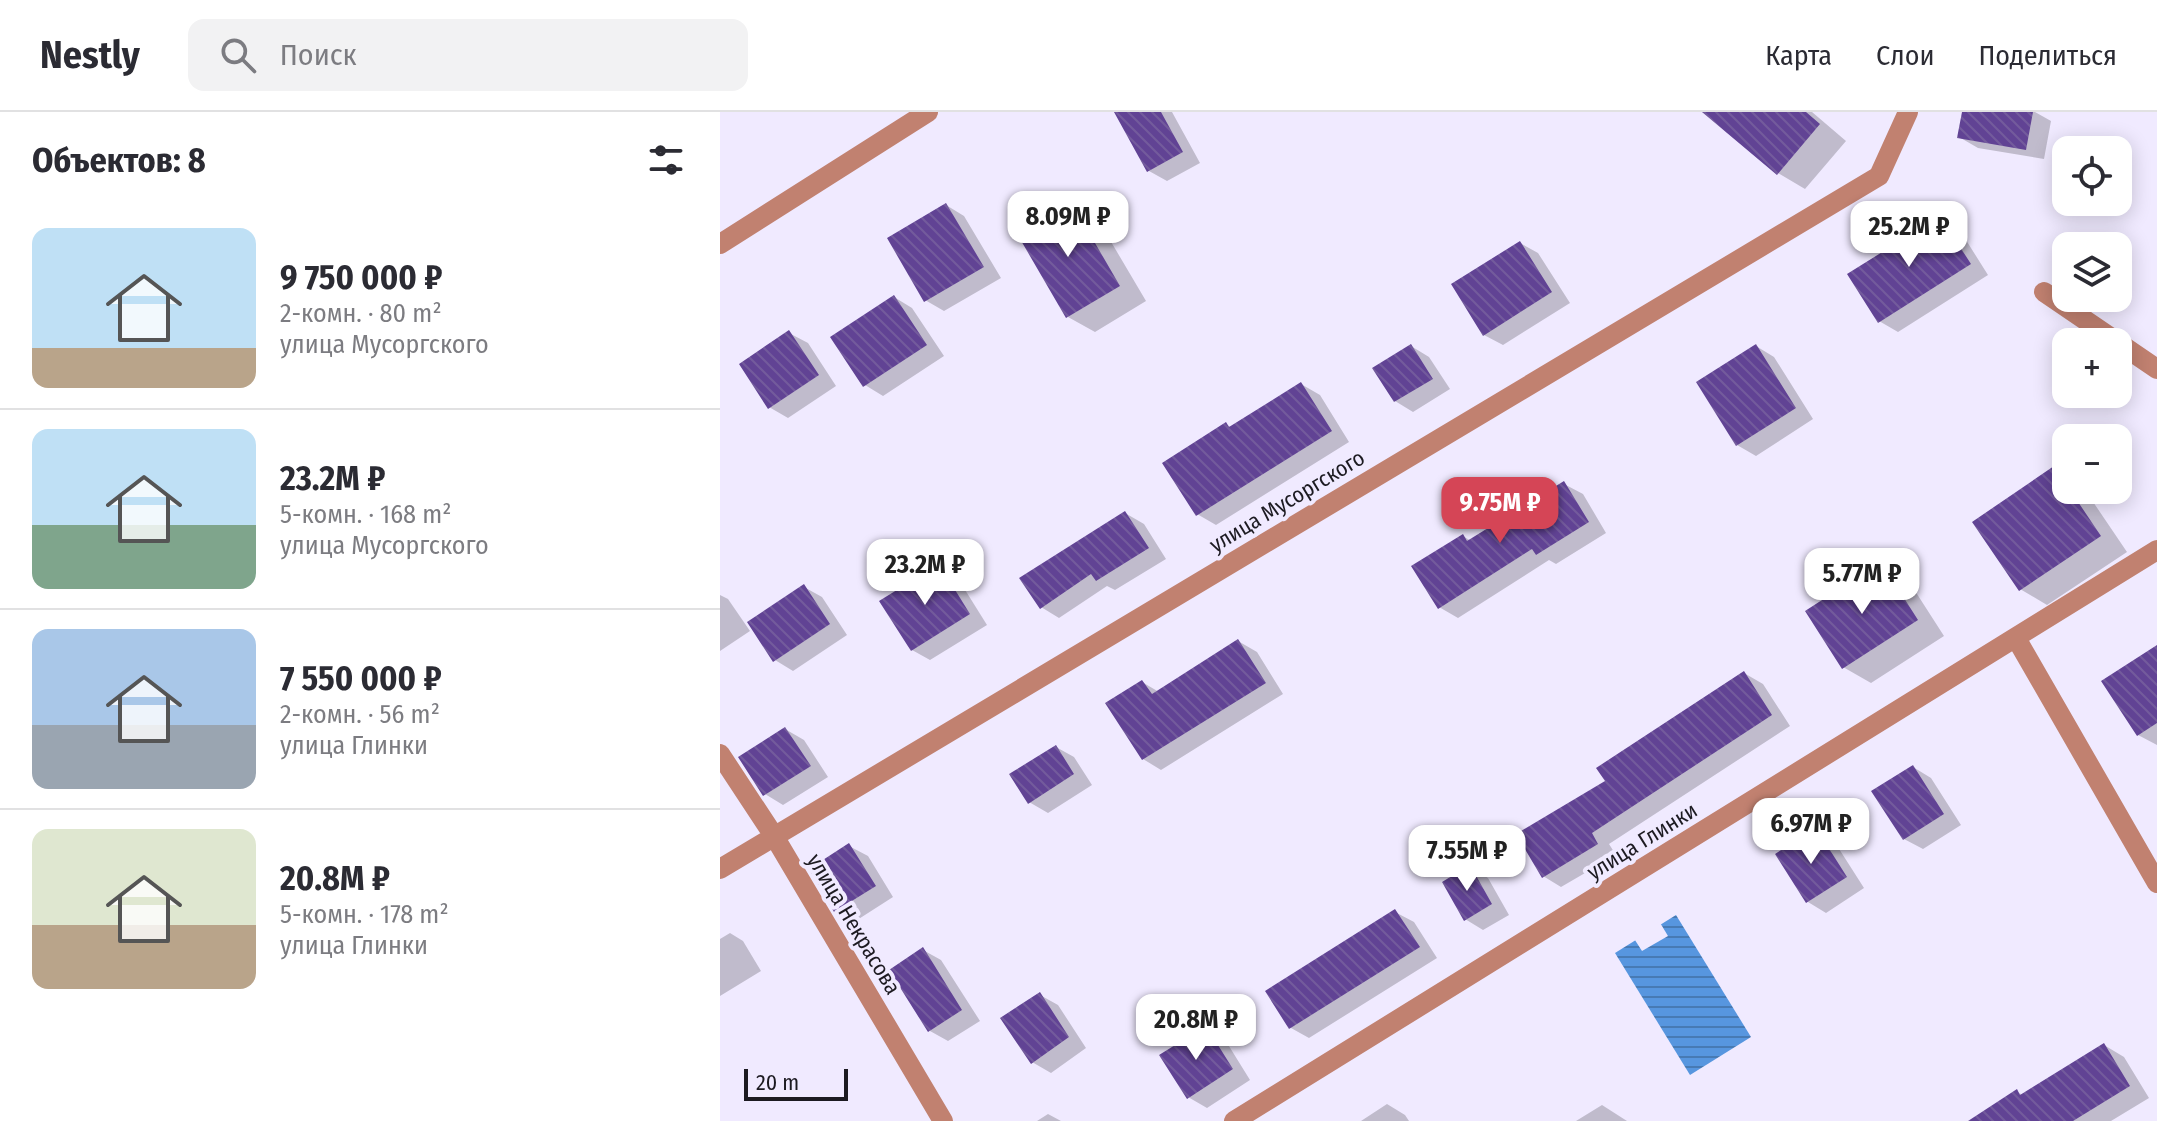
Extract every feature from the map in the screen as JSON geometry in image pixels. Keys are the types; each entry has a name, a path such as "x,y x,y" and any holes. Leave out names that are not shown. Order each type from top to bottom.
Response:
{"street":[{"path":"720,244 928,112"},
{"name":"улица Мусоргского","path":"720,869 1879,176 1908,112"},
{"path":"2044,292 2157,369"},
{"name":"улица Глинки","path":"1234,1121 2157,550"},
{"path":"2016,638 2157,883"},
{"name":"улица Некрасова","path":"720,754 774,836 943,1121"}],"water":[{"path":"1676,915 1751,1037 1690,1075 1615,953"}],"pier":[{"path":"1659,921 1668,936 1642,951 1633,937"}],"building":[{"path":"1114,112 1161,112 1183,152 1147,172"},
{"path":"1702,112 1806,112 1820,124 1777,175"},
{"path":"1962,112 2033,112 2026,150 1957,138"},
{"path":"1070,200 1120,286 1066,318 1016,232"},
{"path":"946,203 984,267 924,302 887,238"},
{"path":"1940,216 1971,264 1878,323 1847,274"},
{"path":"1520,241 1552,292 1483,336 1451,284"},
{"path":"894,295 927,345 863,387 830,337"},
{"path":"789,330 819,375 768,409 739,364"},
{"path":"1411,344 1433,379 1394,402 1372,368"},
{"path":"1756,344 1796,408 1736,446 1696,382"},
{"path":"1301,382 1332,431 1196,516 1162,463 1226,422 1229,427"},
{"path":"2052,467 2052,504 2079,504 2101,536 2019,591 1972,522"},
{"path":"1564,481 1589,522 1536,555 1532,549 1438,609 1411,566 1463,534 1467,541"},
{"path":"1125,511 1149,548 1096,581 1091,574 1040,609 1019,578"},
{"path":"1881,562 1918,620 1842,669 1805,611"},
{"path":"939,564 970,614 911,651 879,601"},
{"path":"804,584 830,624 773,662 747,622"},
{"path":"1238,639 1266,683 1142,760 1105,703 1142,680 1152,694"},
{"path":"2157,645 2157,723 2137,736 2101,681"},
{"path":"1744,671 1772,715 1592,833 1598,844 1542,878 1516,834 1605,781 1596,768"},
{"path":"785,727 811,766 763,796 738,757"},
{"path":"1056,745 1074,774 1028,804 1009,774"},
{"path":"1913,765 1944,814 1903,840 1871,791"},
{"path":"1816,828 1847,877 1806,903 1775,854"},
{"path":"849,843 876,886 834,912 809,869"},
{"path":"1470,865 1492,904 1464,921 1442,882"},
{"path":"1395,909 1420,947 1289,1029 1265,991"},
{"path":"923,947 962,1010 928,1032 889,970"},
{"path":"1040,992 1069,1037 1031,1064 1000,1018"},
{"path":"1206,1026 1233,1069 1187,1099 1159,1055"},
{"path":"2104,1043 2130,1086 2073,1121 1968,1121 2017,1089 2020,1095"}]}
